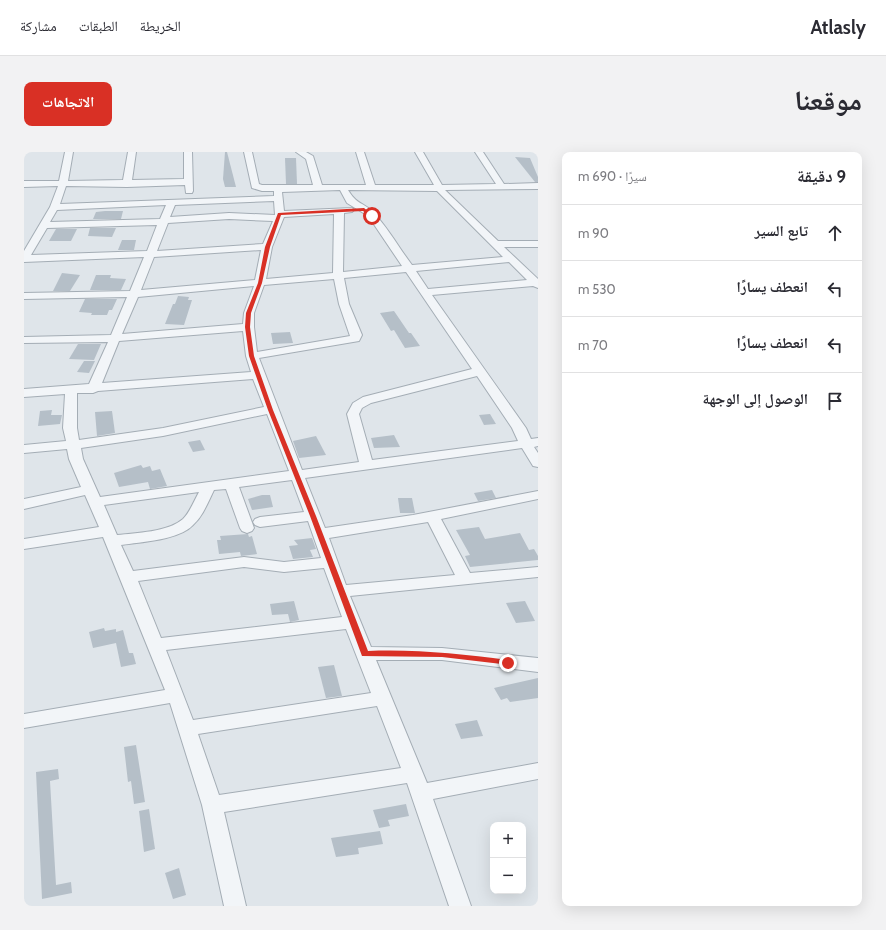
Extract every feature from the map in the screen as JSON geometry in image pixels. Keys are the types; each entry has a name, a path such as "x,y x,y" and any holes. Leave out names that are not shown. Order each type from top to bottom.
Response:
{"street":[{"path":"24,258 54,207 63,184 68,152"},
{"path":"127,184 132,152"},
{"path":"187,203 189,182 188,152"},
{"path":"248,152 255,186 281,193"},
{"path":"300,152 310,158 318,187"},
{"path":"360,152 371,187"},
{"path":"419,152 440,188 537,283"},
{"path":"478,152 502,187"},
{"path":"24,184 127,184 189,182"},
{"path":"526,186 538,197"},
{"path":"54,207 187,203 281,193 318,187 440,188 538,186"},
{"path":"340,187 343,188 350,201 364,210 376,221 519,428 532,443 538,463"},
{"path":"281,193 279,216 268,247 260,283 252,302 248,327 252,356 270,410 320,534 352,622 414,774 460,906"},
{"path":"93,389 116,338 171,203"},
{"path":"44,225 164,221 233,216 279,216 364,210"},
{"path":"252,356 355,339 356,335 344,304 338,274 339,211"},
{"path":"497,244 538,244"},
{"path":"24,258 150,254 268,247"},
{"path":"24,296 134,294 512,259"},
{"path":"426,292 537,283"},
{"path":"24,340 116,338 248,327"},
{"path":"367,466 353,414 357,406 367,400 480,371"},
{"path":"24,393 258,376"},
{"path":"71,390 70,428 72,445 76,459 157,645 176,695 212,805 235,906"},
{"path":"24,449 72,445 193,427 270,410"},
{"path":"24,504 92,496 209,487 532,443"},
{"path":"231,484 253,525 313,516"},
{"path":"24,544 174,530 183,526 189,520 209,487"},
{"path":"320,534 385,525 538,495"},
{"path":"432,516 465,579"},
{"path":"128,577 244,562 284,567 330,562"},
{"path":"340,590 538,572"},
{"path":"157,645 352,622"},
{"path":"365,654 442,654 538,665"},
{"path":"24,721 176,695"},
{"path":"187,728 383,698"},
{"path":"421,793 538,771"},
{"path":"212,805 414,774"}],"building":[{"path":"225,152 227,152 236,187 225,187 223,179"},
{"path":"515,157 530,158 538,177 538,182 535,182"},
{"path":"285,158 296,158 297,184 286,184"},
{"path":"123,211 121,219 93,219 96,212"},
{"path":"90,228 116,228 112,237 88,236"},
{"path":"56,229 77,229 71,241 49,241"},
{"path":"122,240 136,240 134,250 118,250"},
{"path":"62,273 80,275 70,291 53,291"},
{"path":"96,275 111,275 110,278 126,279 121,290 90,290"},
{"path":"178,296 189,297 188,300 192,300 184,325 165,324 173,304 175,304"},
{"path":"85,299 117,299 112,310 109,310 107,315 91,315 92,313 79,312"},
{"path":"394,311 420,346 405,348 394,330 391,331 380,313"},
{"path":"290,332 293,343 273,344 271,333"},
{"path":"78,344 101,344 94,360 69,359"},
{"path":"84,361 95,361 89,373 77,372"},
{"path":"52,410 51,415 62,415 60,424 38,426 40,411"},
{"path":"112,411 115,433 97,436 95,412"},
{"path":"490,414 496,424 484,425 479,415"},
{"path":"394,435 400,447 374,448 371,438"},
{"path":"316,436 326,455 299,458 293,441"},
{"path":"200,440 205,450 193,452 188,442"},
{"path":"141,465 143,468 150,466 152,471 160,469 167,486 150,489 148,482 119,487 114,473"},
{"path":"492,490 496,498 478,501 474,493"},
{"path":"262,495 270,495 273,507 252,510 248,499"},
{"path":"398,498 412,498 415,513 400,513"},
{"path":"479,527 485,539 520,533 529,550 534,549 538,556 538,560 470,567 465,556 470,555 456,530"},
{"path":"248,534 249,537 252,536 257,554 241,556 240,552 219,554 217,540 221,540 220,536"},
{"path":"312,538 316,549 310,550 313,557 293,559 289,546 298,545 294,540"},
{"path":"294,601 299,620 290,622 288,614 272,615 270,604"},
{"path":"525,601 535,621 516,623 506,603"},
{"path":"104,628 105,631 116,629 116,632 123,630 129,653 133,653 136,664 121,667 116,643 93,648 89,632"},
{"path":"334,665 342,696 326,698 318,667"},
{"path":"538,678 538,698 510,702 507,698 501,700 494,688"},
{"path":"477,720 483,736 461,739 455,724"},
{"path":"136,745 145,802 134,804 131,781 128,782 124,747"},
{"path":"58,769 59,779 50,781 56,885 71,882 72,893 42,899 36,772"},
{"path":"406,804 409,816 388,820 390,826 379,828 373,810"},
{"path":"149,809 155,849 144,852 139,811"},
{"path":"380,831 383,844 358,848 359,854 336,857 331,838"},
{"path":"179,868 186,895 173,899 165,873"}],"route":[{"path":"372,216 364,210 280,214 273,231 260,283 249,313 248,327 252,356 258,376 365,654 442,654 508,663"}]}
